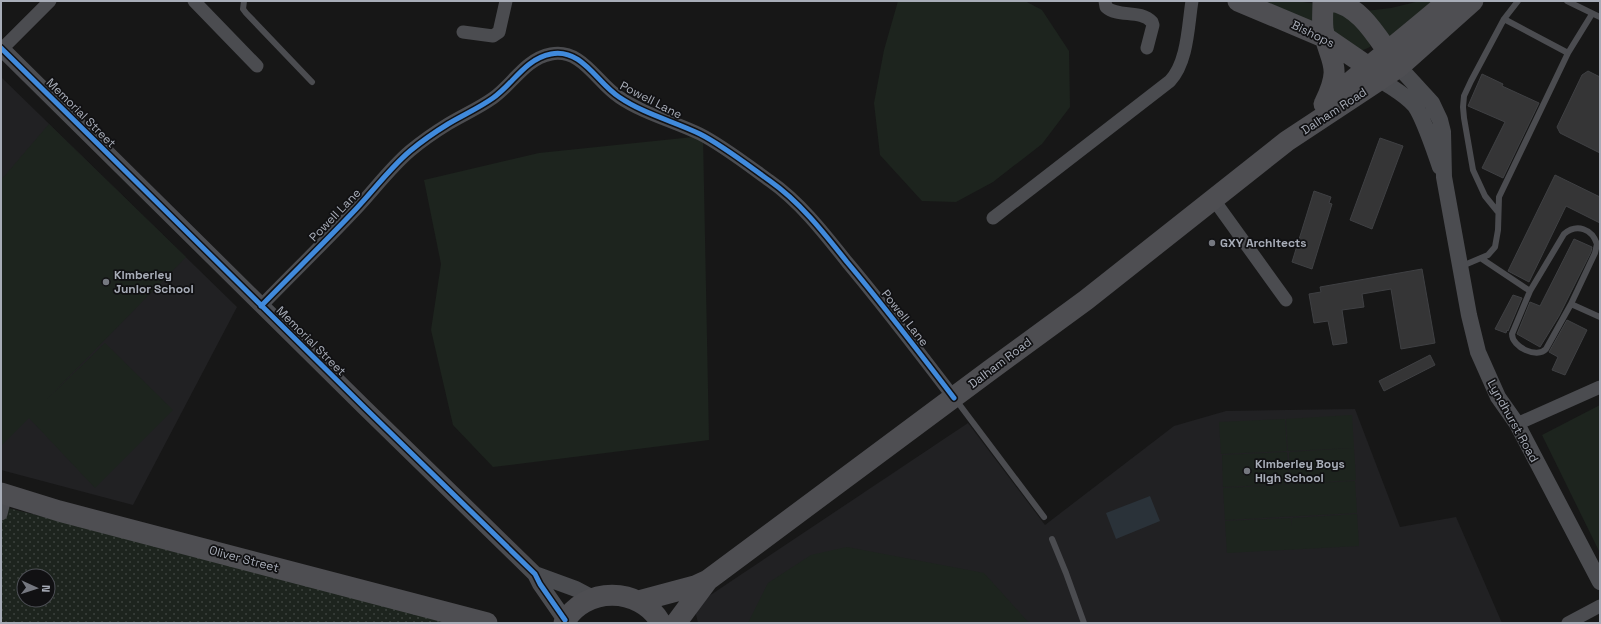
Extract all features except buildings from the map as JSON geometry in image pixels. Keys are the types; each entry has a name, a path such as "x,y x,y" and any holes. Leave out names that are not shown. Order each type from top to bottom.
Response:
{"highway":[{"name":"Bishops","path":"1238,1 1326,38 1374,73"},
{"path":"1324,104 1333,83 1334,68 1323,22 1335,1 1352,10 1360,18 1393,60"},
{"path":"1393,60 1448,1"},
{"path":"1374,73 1473,1"},
{"name":"Dalham Road","path":"1287,141 1324,104 1374,73"},
{"name":"Dalham Road","path":"639,601 695,586 708,580 1086,300 1374,73"},
{"name":"Oliver Street","path":"3,500 67,513 487,623"},
{"name":"Dalham Road","path":"676,623 708,580"},
{"path":"564,622 582,603 593,598 614,595 639,601 651,610 661,623"}],"street":[{"path":"1,49 50,1"},
{"path":"194,1 257,66"},
{"path":"463,32 493,36 499,32 506,1"},
{"path":"1105,1 1106,7 1110,10 1137,14 1144,16 1152,22 1153,25 1147,48"},
{"path":"993,218 1176,75 1181,64 1185,48 1192,1"},
{"name":"Memorial Street","path":"1,49 535,574 564,622"},
{"name":"Powell Lane","path":"261,306 357,208 399,161 410,151 434,133 494,98 528,64 546,55 563,54 575,57 584,63 605,86 620,98 658,117 700,134 773,182 820,228 954,398"},
{"name":"Lyndhurst Road","path":"1393,60 1432,103 1440,120 1443,132 1444,177 1460,267 1478,352 1498,397 1517,424 1600,582"},
{"name":"Lyndhurst Road","path":"1374,73 1415,106 1421,117 1444,177"},
{"path":"1214,200 1286,300"},
{"path":"1517,424 1600,387"},
{"name":"Memorial Street","path":"535,574 576,589 593,598"},
{"path":"1568,623 1600,606"}],"lane":[{"path":"244,1 244,9 246,13 312,82"},
{"path":"1498,212 1485,196 1473,170 1465,125 1463,107 1464,96 1504,19 1518,1"},
{"path":"1567,1 1578,4 1592,14 1600,17"},
{"path":"1460,267 1482,259 1495,247 1498,230 1499,197 1568,53 1592,14"},
{"path":"1504,19 1568,53"},
{"path":"1581,229 1591,233 1598,244 1596,253 1571,304 1543,352 1537,354 1517,346 1512,338 1512,334 1530,290 1564,234 1569,230 1581,229"},
{"path":"1482,259 1530,290"},
{"path":"1571,304 1600,317"},
{"path":"954,398 1044,517"},
{"path":"1052,539 1084,623"}],"shaded area":[{"path":"898,1 1025,1 1042,10 1069,51 1070,107 1042,144 993,182 956,202 922,201 880,155 874,103 884,50"},
{"path":"1257,1 1295,1 1334,6 1372,39 1370,47 1361,51"},
{"path":"1420,1 1435,1 1384,44 1357,12 1391,8"},
{"name":"Kimberley Junior School","path":"1,77 237,307 133,505 1,470"},
{"name":"Kimberley Junior School","path":"49,124 186,257 47,399 105,343 173,410 95,488 29,418 1,446 1,180"},
{"path":"703,136 709,440 493,467 453,425 431,330 441,264 424,180 539,153"},
{"path":"1600,405 1600,553 1542,435"},
{"name":"Kimberley Boys High School","path":"1355,409 1400,527 1456,517 1502,623 698,623 694,606 968,423 1045,525 1174,426 1226,411"},
{"path":"1352,415 1354,448 1288,451 1286,419"},
{"path":"1285,419 1287,451 1221,454 1219,422"},
{"path":"1354,448 1356,480 1290,484 1289,452"},
{"path":"1287,452 1289,484 1223,487 1222,455"},
{"path":"1355,481 1357,513 1225,520 1223,488"},
{"path":"1150,496 1160,521 1116,539 1106,513"},
{"path":"4,507 464,623 1,623 1,523"},
{"path":"1357,514 1359,546 1227,553 1225,521 1291,518 1292,526 1292,518"},
{"path":"847,547 984,573 1029,623 748,623 768,583 811,555"}],"cycle path":[{"path":"1,48 535,574 540,584 565,620"},
{"path":"261,306 363,202 389,172 410,151 443,127 493,98 526,66 542,57 551,54 562,54 572,56 580,61 619,97 648,113 700,134 735,156 781,189 811,218 888,312 954,398"}],"place":[{"name":"GXY Architects","path":"1212,243"},
{"name":"Kimberley Junior School","path":"106,282"},
{"name":"Kimberley Boys High School","path":"1247,471"}]}
